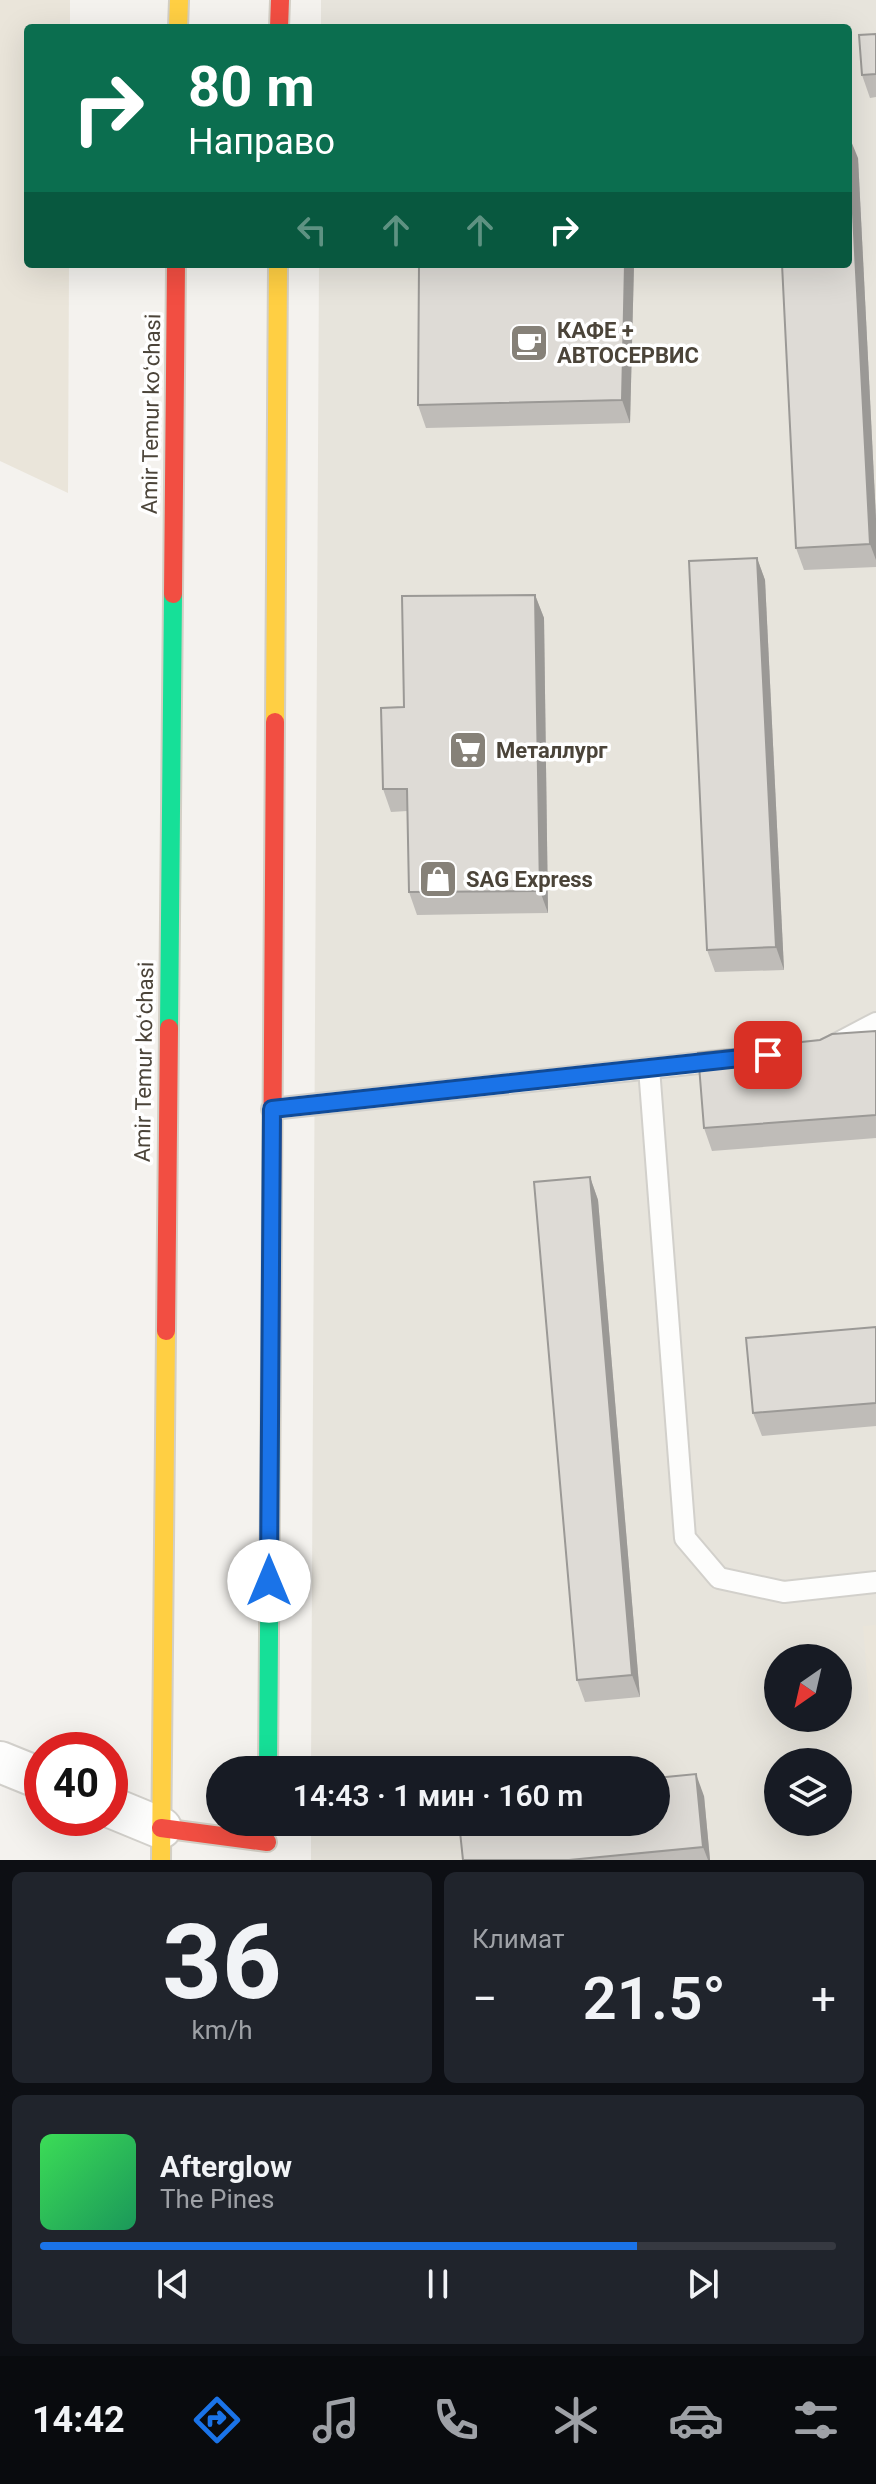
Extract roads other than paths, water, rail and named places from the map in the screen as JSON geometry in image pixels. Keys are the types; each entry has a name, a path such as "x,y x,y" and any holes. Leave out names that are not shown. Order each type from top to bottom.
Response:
{"street":[{"path":"178,24 179,0"},
{"path":"279,24 280,0"},
{"name":"Amir Temur koʻchasi","path":"161,1844 176,268"},
{"path":"268,1756 278,268"},
{"path":"0,1762 24,1772"},
{"path":"128,1820 161,1844 267,1851"}],"lane":[{"path":"813,1050 827,1049 876,1023"},
{"path":"272,1109 753,1057"},
{"path":"649,1068 685,1538 719,1578 732,1581 784,1592 876,1582"}],"place":[{"name":"КАФЕ + АВТОСЕРВИС","path":"529,343"},
{"name":"Металлург","path":"468,750"},
{"name":"SAG Express","path":"438,879"}]}
